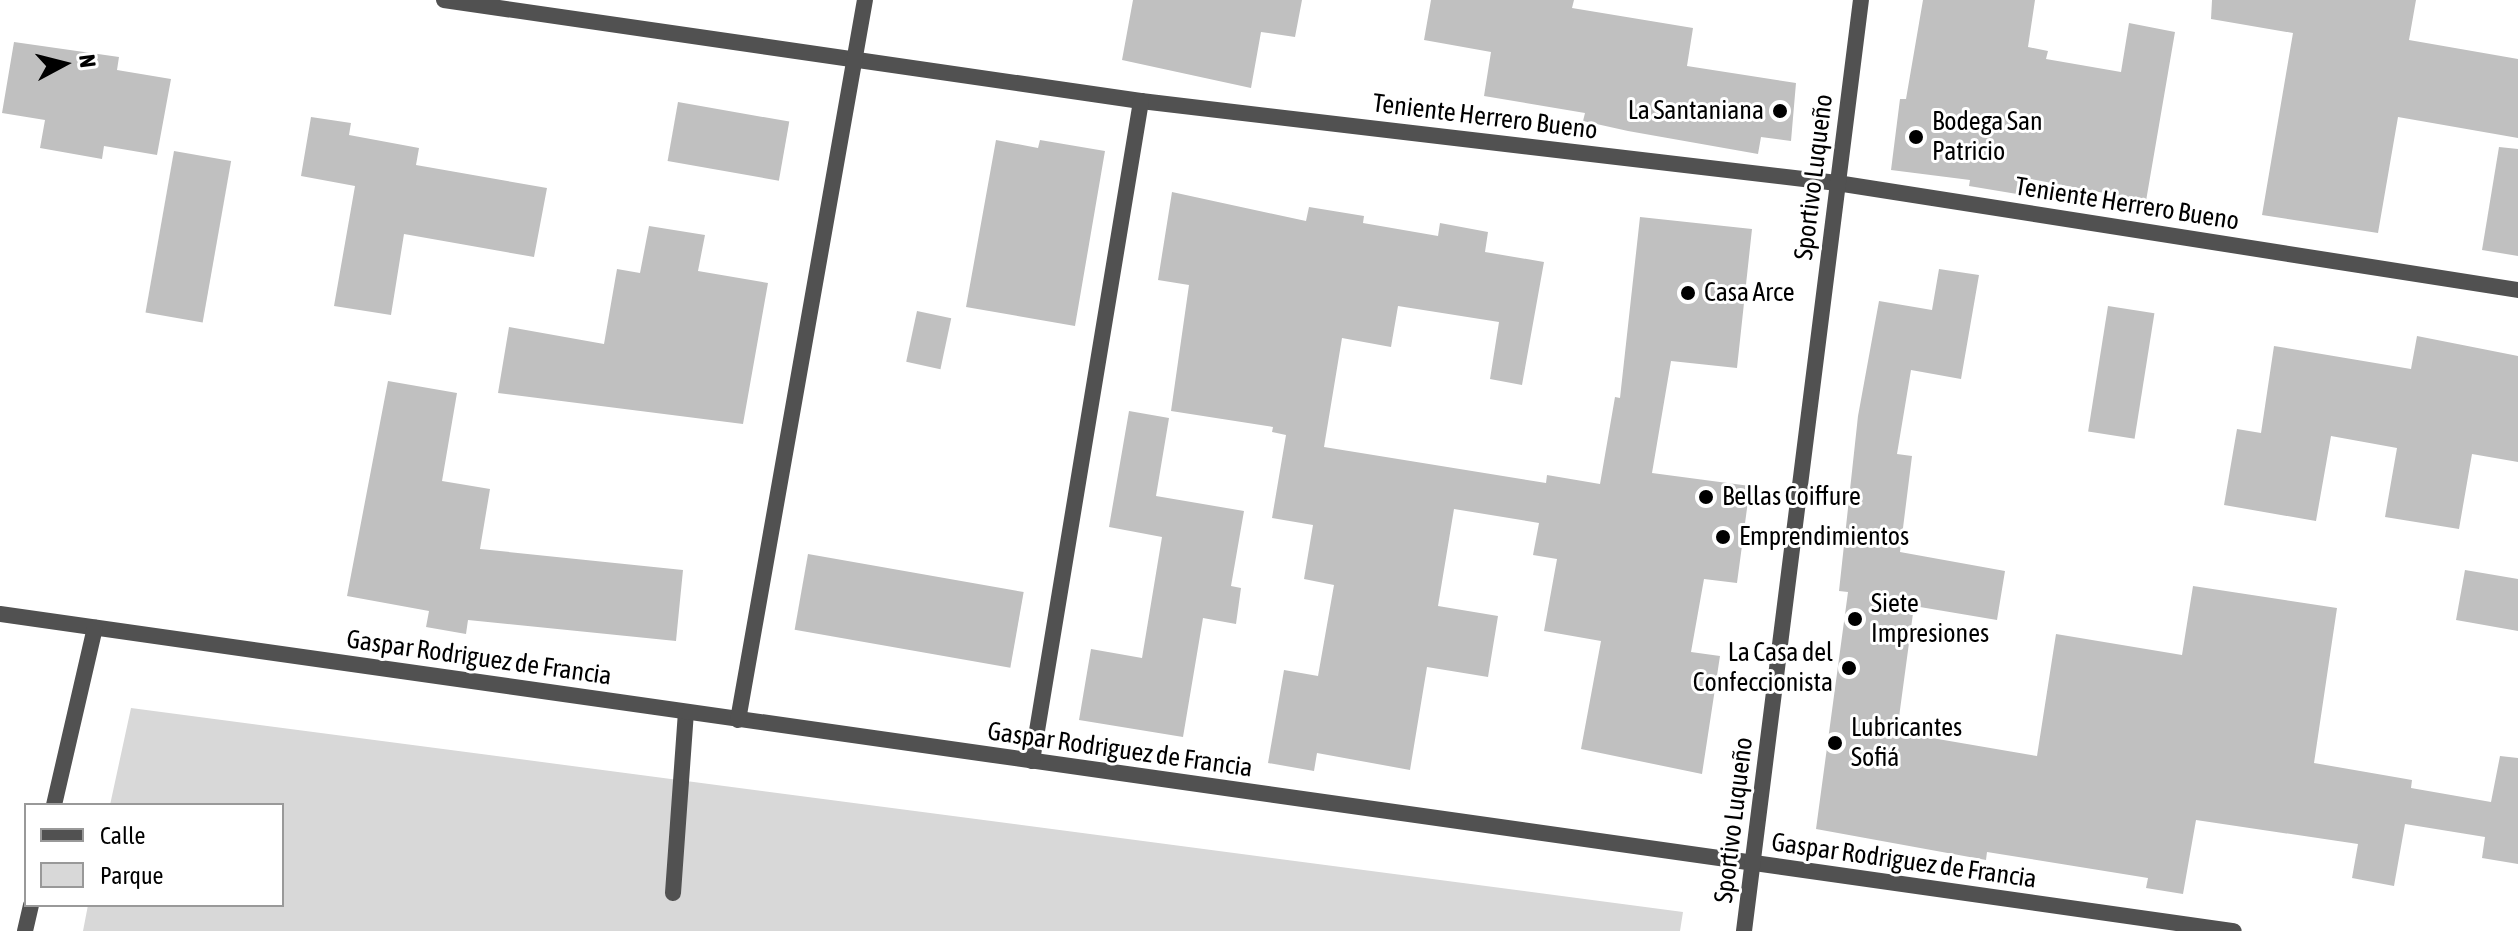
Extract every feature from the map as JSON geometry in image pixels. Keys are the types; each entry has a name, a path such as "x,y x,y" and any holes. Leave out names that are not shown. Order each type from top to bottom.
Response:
{"street":[{"name":"Teniente Herrero Bueno","path":"444,0 855,57 1141,101 1837,183 2518,290"},
{"path":"738,720 865,0"},
{"name":"Sportivo Luqueño","path":"1744,931 1861,0"},
{"path":"1032,761 1141,101"},
{"name":"Gaspar Rodriguez de Francia","path":"0,614 2234,931"},
{"path":"54,803 95,628"},
{"path":"673,893 686,712"},
{"path":"25,931 31,907"}],"green space":[{"path":"131,708 1683,912 1680,931 83,931 88,907 284,907 284,803 110,803"}],"building":[{"path":"1133,0 1302,0 1295,37 1261,32 1251,88 1122,60"},
{"path":"1431,0 1574,0 1572,8 1693,28 1687,66 1796,83 1791,141 1761,137 1758,154 1628,131 1583,121 1585,113 1484,96 1491,52 1424,40"},
{"path":"1923,0 2035,0 2028,47 2048,51 2046,59 2121,72 2129,23 2175,32 2146,201 2026,178 2023,195 1969,186 1970,180 1891,170 1900,99 1906,99"},
{"path":"2212,0 2416,0 2409,40 2518,59 2518,138 2398,117 2378,233 2262,215 2293,33 2211,19"},
{"path":"14,42 119,57 117,70 171,79 157,155 104,146 102,159 40,148 45,120 2,113"},
{"path":"678,102 789,122 779,181 668,161"},
{"path":"311,117 351,123 349,135 419,148 416,165 547,188 534,257 404,234 391,315 334,306 355,186 301,176"},
{"path":"996,140 1038,148 1040,140 1105,151 1075,326 966,307"},
{"path":"2499,147 2518,149 2518,256 2482,250"},
{"path":"174,151 231,161 203,323 146,313"},
{"path":"1172,192 1306,221 1309,207 1364,216 1363,223 1438,236 1440,223 1488,232 1485,252 1544,262 1522,385 1490,379 1499,322 1398,306 1391,347 1342,338 1324,447 1546,483 1547,475 1600,484 1615,397 1620,398 1640,217 1752,229 1737,368 1671,361 1652,473 1750,486 1737,583 1704,579 1691,652 1720,656 1702,774 1581,749 1601,641 1544,631 1557,559 1533,555 1539,523 1454,509 1438,606 1498,616 1488,677 1427,667 1410,770 1317,753 1314,771 1268,763 1284,670 1318,676 1334,585 1304,579 1313,525 1272,518 1286,435 1272,432 1273,427 1171,411 1189,285 1158,280"},
{"path":"649,226 705,235 698,271 768,283 743,424 498,393 509,327 604,344 617,269 640,273"},
{"path":"1939,269 1979,275 1961,379 1911,370 1897,454 1912,456 1900,552 2005,571 1997,620 1914,606 1897,732 2037,756 2056,634 2182,655 2193,586 2337,608 2314,763 2412,780 2411,788 2491,802 2500,756 2518,758 2518,864 2482,858 2485,837 2405,824 2394,886 2352,878 2358,844 2196,820 2183,894 2146,888 2148,878 1987,852 1986,860 1816,829 1848,592 1839,591 1858,416 1879,301 1932,310"},
{"path":"2108,306 2154,313 2135,439 2088,431"},
{"path":"917,311 951,318 940,369 906,362"},
{"path":"2417,336 2518,356 2518,462 2472,454 2459,529 2385,517 2397,448 2331,436 2316,521 2224,505 2237,429 2261,433 2274,346 2411,369"},
{"path":"388,381 457,393 442,481 490,489 480,549 683,570 676,641 468,620 466,634 426,627 429,611 347,596"},
{"path":"1129,411 1169,418 1156,496 1244,511 1231,586 1241,588 1236,624 1203,618 1183,737 1079,720 1091,649 1142,658 1162,537 1109,527"},
{"path":"808,554 1024,592 1010,668 795,630"},
{"path":"2465,570 2518,579 2518,631 2456,620"}],"place":[{"name":"La Santaniana","path":"1780,111"},
{"name":"Bodega San Patricio","path":"1916,137"},
{"name":"Casa Arce","path":"1688,293"},
{"name":"Bellas Coiffure","path":"1706,497"},
{"name":"Emprendimientos","path":"1723,537"},
{"name":"Siete Impresiones","path":"1855,619"},
{"name":"La Casa del Confeccionista","path":"1849,668"},
{"name":"Lubricantes Sofiá","path":"1835,743"}]}
